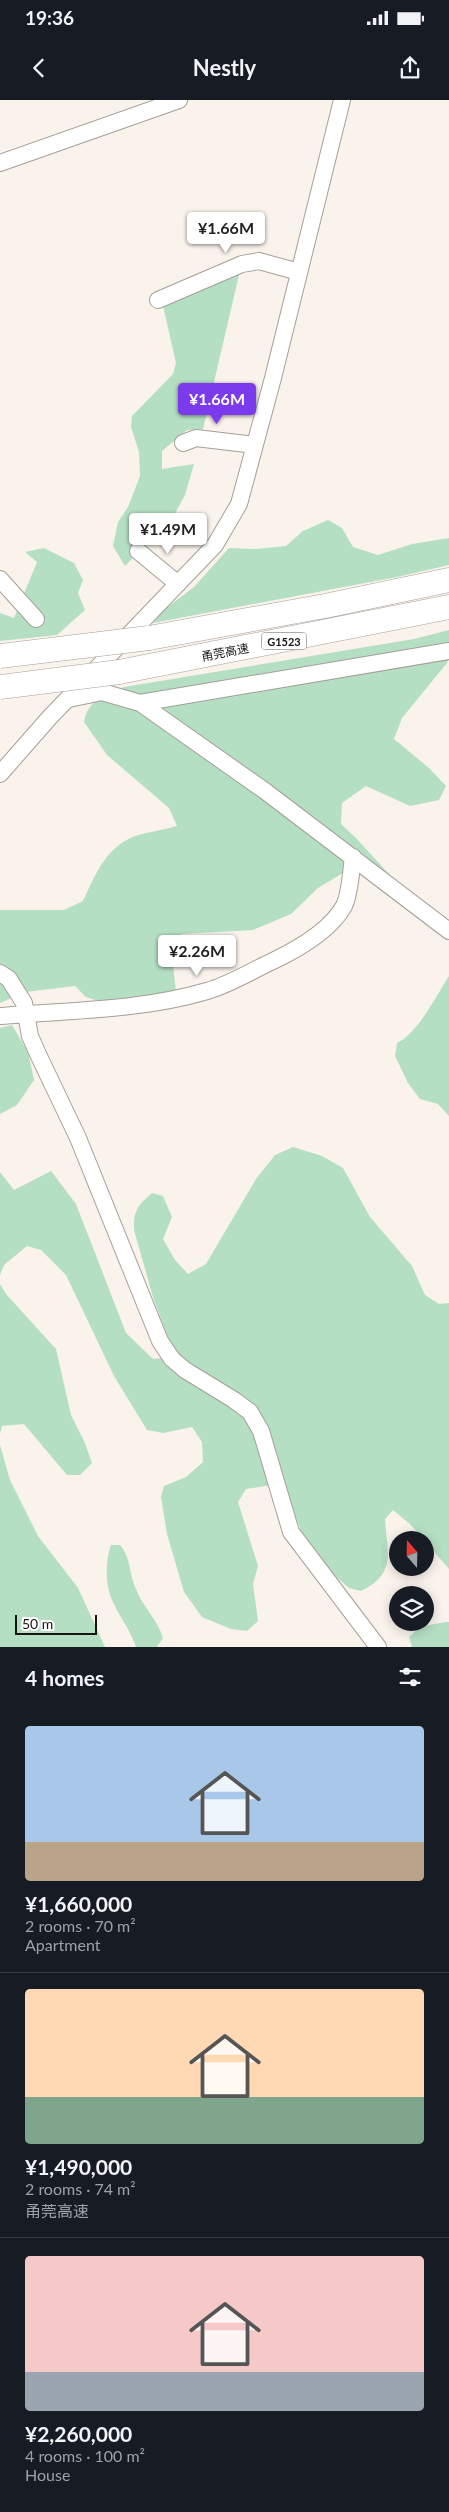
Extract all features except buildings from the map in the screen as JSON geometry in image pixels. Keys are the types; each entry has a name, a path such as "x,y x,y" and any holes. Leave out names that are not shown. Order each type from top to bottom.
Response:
{"highway":[{"name":"G1523","path":"0,656 149,638 325,606 449,580"},
{"name":"甬莞高速","path":"0,687 119,672 449,607"}],"street":[{"path":"0,163 179,100"},
{"path":"0,774 68,699 215,545 239,504 342,100"},
{"path":"158,300 242,264 259,261 299,272"},
{"path":"183,443 196,438 255,445"},
{"path":"138,551 178,584"},
{"path":"0,578 36,619"},
{"path":"140,703 449,651"},
{"path":"68,699 87,693 102,692 140,703 265,791 449,931"},
{"path":"0,1016 142,1006 209,991 242,978 317,935 336,916 344,906 348,893 353,857"},
{"path":"0,973 9,979 17,989 26,1014 30,1036 78,1138 160,1341 172,1359 185,1370 250,1412 262,1431 291,1532 378,1647"}],"green space":[{"path":"239,275 203,429 187,430 162,451 162,469 194,464 185,495 173,517 125,566 113,546 118,522 128,507 140,476 139,452 131,427 132,416 173,374 176,363 163,306 226,276"},
{"path":"328,520 342,528 353,547 378,555 412,544 449,538 449,565 397,577 153,623 165,609 194,587 229,548 256,549 286,546 303,531"},
{"path":"44,548 74,563 83,580 78,593 85,610 57,635 0,641 0,613 14,618 37,562 25,552"},
{"path":"449,630 449,657 447,663 402,718 394,739 429,768 446,786 439,800 410,806 366,786 342,803 341,824 409,896 388,896 362,875 348,870 318,888 291,914 253,930 182,934 171,947 176,992 101,1002 86,997 75,986 25,992 0,1003 0,910 64,910 83,901 103,863 116,847 135,836 177,826 169,808 107,755 84,722 89,709 98,699 124,687 414,639"},
{"path":"449,976 449,1116 438,1104 420,1099 408,1083 395,1056 397,1043 405,1038 419,1023"},
{"path":"12,1025 28,1052 34,1080 17,1105 0,1114 0,1028"},
{"path":"293,1147 322,1156 343,1168 370,1217 412,1266 425,1295 439,1304 449,1303 449,1569 434,1552 434,1531 416,1531 393,1510 385,1519 388,1552 385,1569 380,1577 361,1591 349,1588 312,1556 290,1504 272,1485 246,1489 238,1502 258,1566 253,1584 258,1621 247,1631 231,1629 202,1617 184,1592 167,1534 161,1497 164,1486 186,1477 203,1462 202,1442 192,1427 163,1433 147,1430 114,1376 66,1275 41,1250 27,1246 4,1265 0,1275 0,1172 14,1190 51,1171 76,1204 126,1333 153,1359 163,1358 171,1347 153,1297 134,1230 134,1218 137,1209 152,1193 163,1196 172,1217 163,1239 175,1260 188,1274 206,1264 256,1179 275,1155"},
{"path":"0,1284 6,1294 56,1349 71,1415 85,1443 92,1463 80,1475 67,1475 24,1424 2,1426 0,1434"},
{"path":"0,1445 10,1480 38,1536 78,1588 105,1647 0,1647"},
{"path":"111,1545 120,1545 124,1550 139,1596 163,1638 157,1647 136,1647 110,1596 107,1574"},
{"path":"449,1622 449,1647 412,1647 409,1637 416,1631 434,1631 434,1624"}]}
